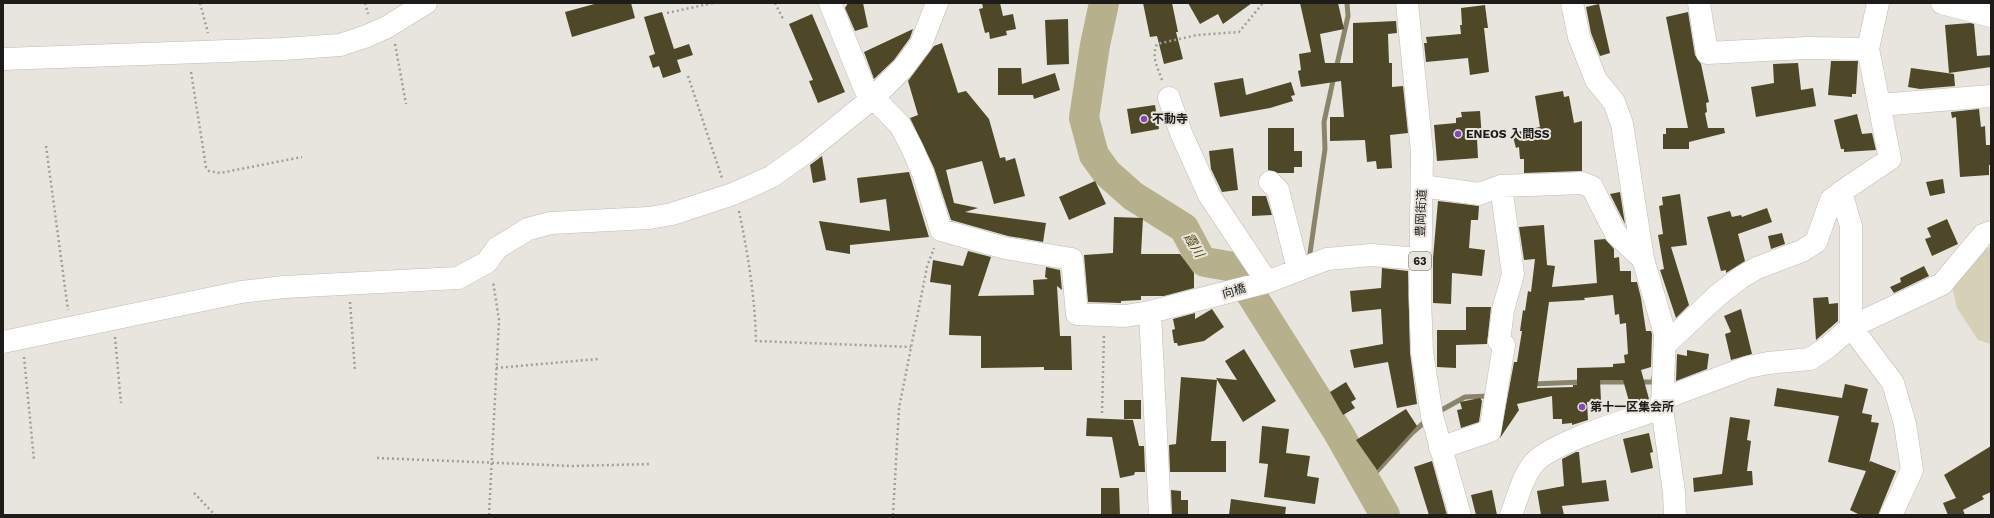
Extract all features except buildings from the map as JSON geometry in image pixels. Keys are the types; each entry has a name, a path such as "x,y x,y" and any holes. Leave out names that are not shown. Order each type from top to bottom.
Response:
{"street":[{"path":"3,59 214,52 340,45 367,36 387,27 426,3"},
{"path":"830,3 865,89 900,125 912,148 923,173 941,230"},
{"path":"13,340 240,292 284,287 458,278 487,262 497,248 528,229 551,223 649,218 672,214 734,194 771,177 806,152 874,97 903,68 921,44 937,3"},
{"name":"豊岡街道","path":"1408,3 1422,152 1420,259 1422,352 1429,402 1440,448 1460,515"},
{"path":"1572,3 1579,37 1596,80 1614,102 1622,124 1643,259 1665,334 1662,404 1674,492 1675,515"},
{"path":"1699,3 1707,53 1807,48 1868,49"},
{"path":"1665,345 1717,296 1740,278 1756,268 1802,251 1816,242 1831,200 1890,158 1868,49 1878,3"},
{"path":"1944,4 1991,16"},
{"path":"1879,105 1991,96"},
{"path":"1169,98 1181,133 1209,195 1264,283"},
{"path":"1270,182 1278,190 1298,269"},
{"path":"1422,186 1479,194 1501,186 1582,183 1592,187 1616,234 1643,259"},
{"path":"1440,448 1490,431 1504,345 1499,341 1503,310 1509,295 1512,274 1501,186"},
{"path":"1841,192 1851,226 1851,327 1893,383 1905,424 1912,470 1890,515"},
{"name":"向橋","path":"941,230 1005,248 1072,259 1078,314 1105,316 1125,316 1150,312 1208,298 1264,283 1327,259 1372,255 1420,259"},
{"path":"1511,515 1524,478 1536,462 1558,446 1748,368 1768,363 1810,359 1828,347 1851,327 1942,284 1983,235 1991,232"},
{"path":"1150,312 1160,515"}],"path":[{"path":"200,3 214,52"},
{"path":"667,13 713,3"},
{"path":"775,3 783,19"},
{"path":"1169,98 1154,59 1154,51 1157,44 1197,35 1239,32 1263,3"},
{"path":"387,27 393,36 397,49 406,104"},
{"path":"188,53 206,167 209,171 220,173 302,157"},
{"path":"688,76 722,179 734,194 746,244 756,316 756,341 911,347"},
{"path":"46,146 70,328"},
{"path":"893,515 899,408 911,347 914,342 927,267 941,230"},
{"path":"487,262 496,292 499,320 490,462 489,515"},
{"path":"348,284 355,371"},
{"path":"1102,413 1105,316"},
{"path":"113,319 121,403"},
{"path":"13,340 34,460"},
{"path":"496,368 598,359"},
{"path":"377,458 573,466 650,464"},
{"path":"194,492 215,515"}],"shaded area":[{"path":"1991,246 1991,344 1978,340 1957,308 1950,278 1974,257"}],"waterway":[{"name":"霞川","path":"1104,3 1095,45 1084,118 1094,155 1107,173 1133,196 1184,228 1200,258 1205,262 1234,267 1338,432 1385,515"},
{"path":"1336,69 1348,16 1347,3"},
{"path":"1310,253 1325,149 1324,122 1334,76"},
{"path":"1638,382 1653,382 1654,377"},
{"path":"1532,384 1582,382"},
{"path":"1594,382 1630,382"},
{"path":"1438,412 1465,397 1490,396"},
{"path":"1366,483 1412,433 1427,420"}],"place":[{"name":"不動寺","path":"1144,119"},
{"name":"ENEOS 入間SS","path":"1458,134"},
{"name":"第十一区集会所","path":"1582,407"}]}
